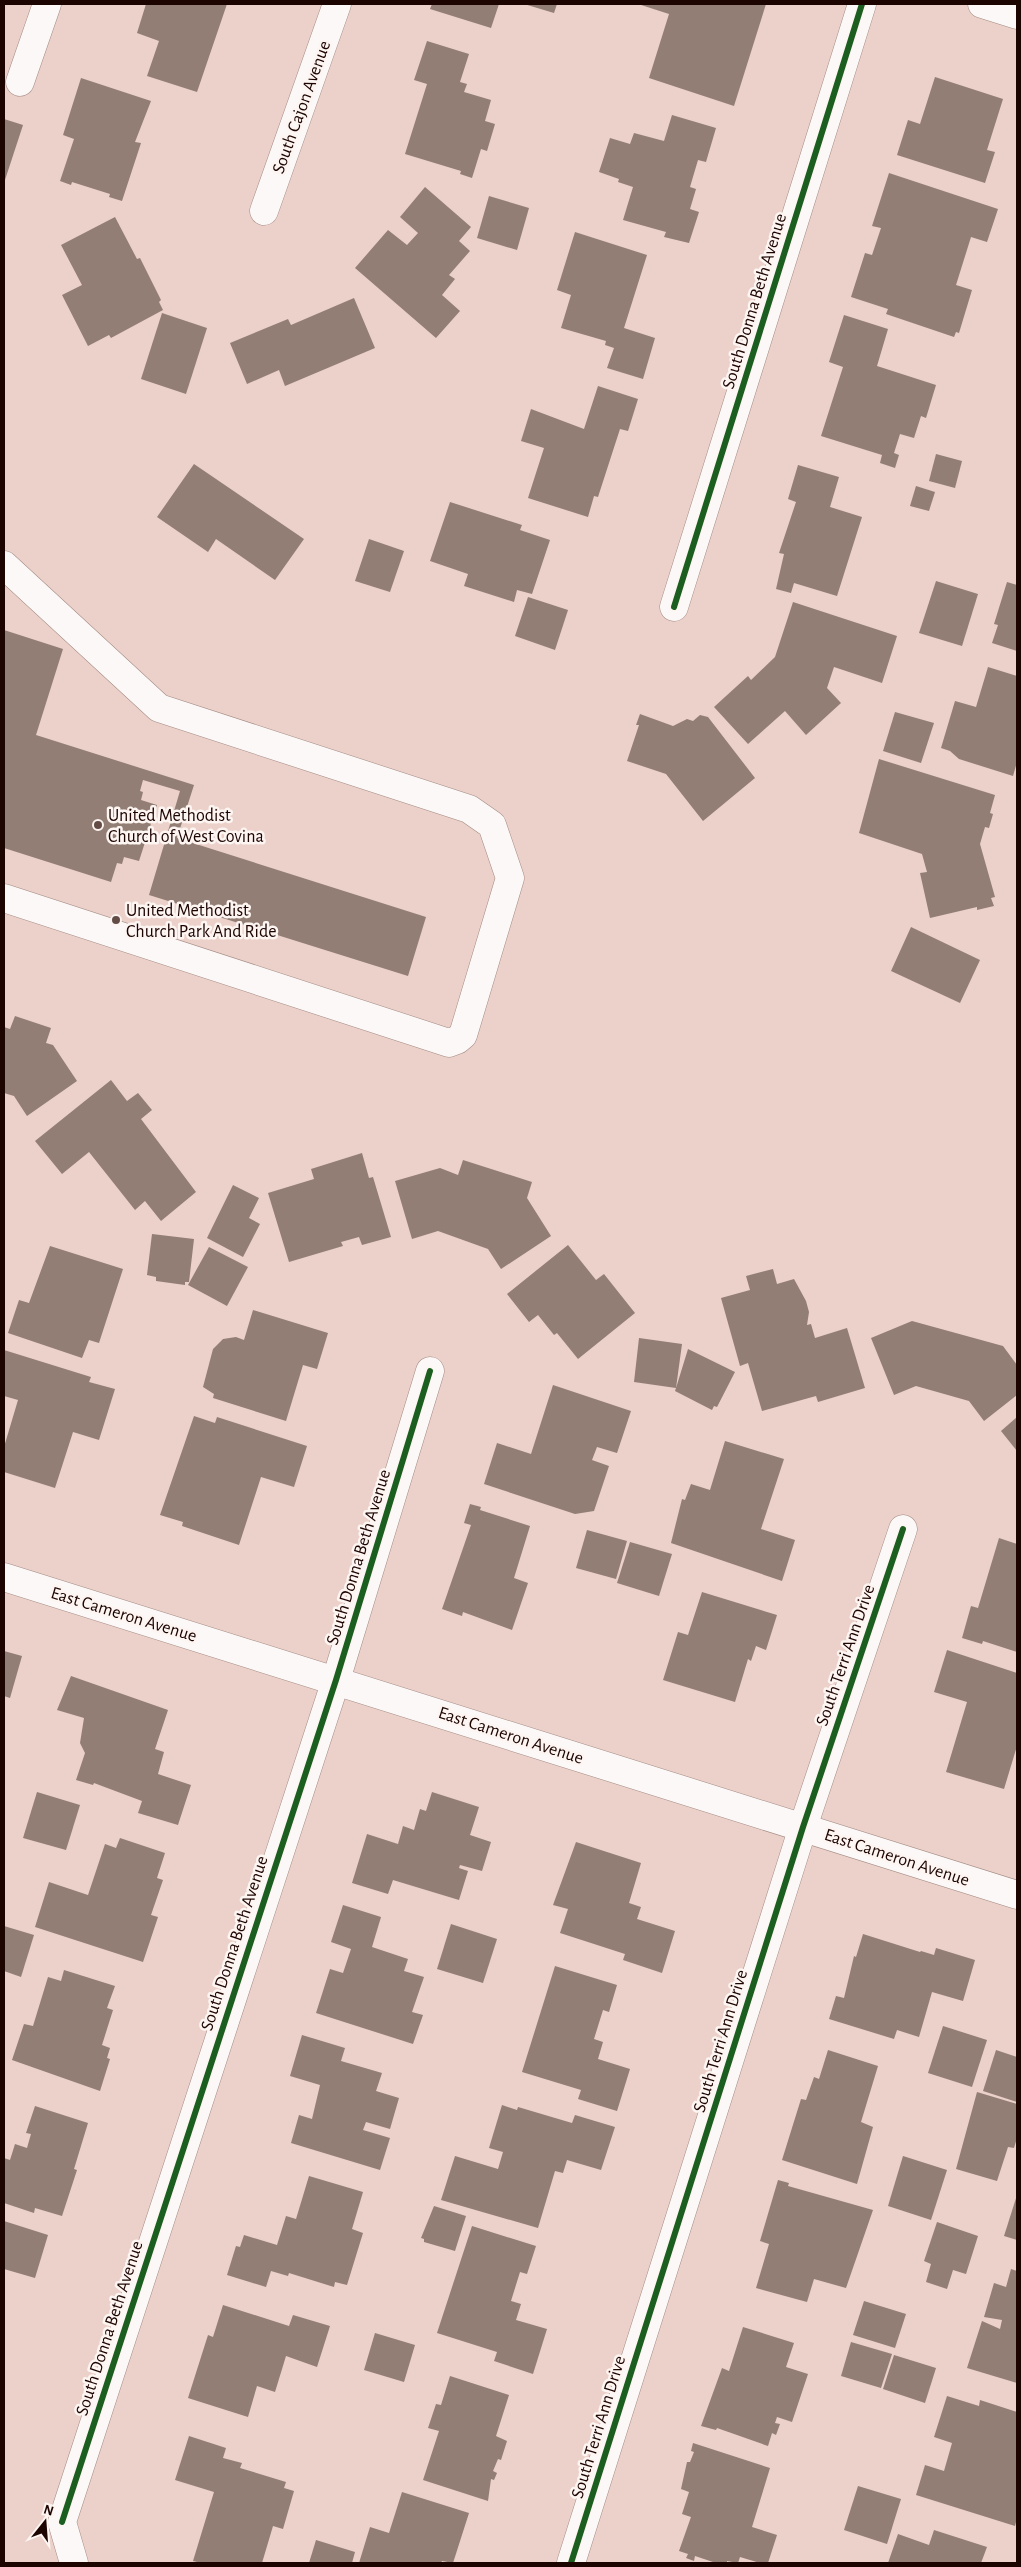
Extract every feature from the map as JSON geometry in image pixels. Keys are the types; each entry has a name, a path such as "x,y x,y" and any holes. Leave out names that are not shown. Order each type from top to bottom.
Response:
{"street":[{"path":"20,82 47,4"},
{"name":"South Cajon Avenue","path":"264,210 337,4"},
{"name":"South Donna Beth Avenue","path":"674,607 862,4"},
{"path":"982,4 1017,15"},
{"path":"4,565 159,708 469,809 492,825 510,878 463,1035 449,1043 4,898"},
{"name":"South Donna Beth Avenue","path":"74,2563 62,2522 336,1680 430,1371"},
{"name":"South Terri Ann Drive","path":"571,2563 803,1827 903,1529"},
{"name":"East Cameron Avenue","path":"4,1577 1017,1895"}],"building":[{"path":"146,4 227,4 197,92 147,76 159,41 137,33"},
{"path":"432,4 499,4 491,28 430,9"},
{"path":"524,4 557,4 554,13"},
{"path":"638,4 766,4 734,106 649,78 669,14"},
{"path":"427,41 469,54 460,82 467,84 464,92 491,100 485,121 495,124 487,151 481,149 472,178 460,174 461,171 405,154 427,84 414,80"},
{"path":"935,77 1003,99 987,150 995,152 985,183 897,155 908,120 920,124"},
{"path":"81,78 151,101 135,142 141,143 122,201 109,197 110,194 72,182 71,185 60,181 74,139 63,135"},
{"path":"672,115 716,128 706,162 698,160 690,187 696,189 690,209 699,212 689,243 664,237 666,232 623,220 633,187 618,182 619,179 599,172 610,138 630,144 634,133 664,141"},
{"path":"4,119 23,125 4,183"},
{"path":"889,173 998,209 987,242 971,237 956,285 972,290 959,333 956,332 954,337 886,314 888,309 851,297 865,253 872,255 881,228 872,226"},
{"path":"425,187 471,227 459,241 470,251 449,275 455,279 442,295 460,311 436,338 355,268 388,230 407,245 418,233 400,217"},
{"path":"489,196 529,208 517,250 477,238"},
{"path":"115,217 137,259 140,258 161,300 159,302 163,310 111,338 109,335 88,346 62,295 82,285 61,245"},
{"path":"575,232 647,255 624,328 655,338 643,379 607,368 614,348 605,345 606,341 561,328 571,295 557,290"},
{"path":"354,298 375,348 285,386 279,370 247,384 230,343 288,319 291,325"},
{"path":"162,313 207,328 186,394 141,379"},
{"path":"844,315 888,329 877,366 936,385 926,418 921,416 914,438 900,434 894,453 899,455 895,468 880,463 882,455 821,436 843,367 829,362"},
{"path":"598,386 638,399 628,431 620,429 598,497 594,496 588,517 528,498 544,448 521,441 531,409 584,429"},
{"path":"936,454 962,461 955,488 929,481"},
{"path":"194,464 304,539 275,580 216,539 208,552 157,517"},
{"path":"798,465 839,477 830,507 862,517 837,596 794,583 791,593 776,589 784,554 779,553 796,502 788,499"},
{"path":"916,486 935,492 929,511 910,506"},
{"path":"450,502 522,525 520,530 550,540 532,594 517,590 514,602 464,586 468,574 430,561"},
{"path":"369,539 404,551 390,592 355,581"},
{"path":"936,581 978,594 962,646 919,633"},
{"path":"1007,582 1017,585 1017,651 992,643 998,625 994,624"},
{"path":"528,597 568,610 555,650 515,636"},
{"path":"793,602 897,636 882,683 834,667 827,688 841,703 806,735 785,711 748,744 714,707 748,676 751,680 775,657"},
{"path":"4,630 63,649 36,735 194,785 177,838 426,917 408,976 149,895 180,791 143,780 140,791 143,792 141,800 157,805 139,861 124,857 122,864 117,863 111,882 4,848"},
{"path":"988,667 1017,676 1017,762 1013,776 959,759 950,751 941,748 955,701 976,707"},
{"path":"895,712 934,723 921,763 883,751"},
{"path":"640,714 673,726 687,719 693,721 700,715 708,717 755,778 703,821 666,774 627,761 639,725 636,725"},
{"path":"879,759 995,795 990,813 993,814 989,828 985,827 980,844 995,897 991,898 994,906 977,910 977,907 930,918 920,873 927,872 922,854 859,833"},
{"path":"911,927 980,960 960,1003 891,971"},
{"path":"15,1016 51,1028 46,1043 53,1045 77,1081 27,1116 14,1096 4,1093 4,1027 10,1029"},
{"path":"111,1080 127,1101 138,1093 152,1110 141,1119 196,1192 161,1221 145,1201 135,1210 89,1152 62,1174 35,1141"},
{"path":"362,1153 369,1178 373,1177 391,1237 362,1245 359,1237 341,1242 343,1246 289,1262 268,1193 314,1179 311,1169"},
{"path":"463,1160 532,1182 527,1198 551,1236 501,1269 488,1249 438,1231 412,1239 395,1181 440,1168 458,1175"},
{"path":"233,1185 259,1198 249,1218 260,1224 243,1257 207,1238"},
{"path":"152,1234 194,1239 189,1282 185,1282 185,1285 156,1281 156,1277 147,1275"},
{"path":"568,1245 596,1280 604,1274 635,1313 578,1359 557,1333 554,1335 538,1315 529,1322 507,1294"},
{"path":"50,1246 123,1269 99,1343 89,1340 82,1358 8,1333 19,1300 29,1303"},
{"path":"209,1247 248,1267 227,1306 188,1285"},
{"path":"773,1269 777,1284 794,1279 806,1301 809,1312 807,1325 811,1324 815,1338 847,1328 865,1388 818,1402 816,1396 762,1411 748,1363 740,1366 721,1298 750,1290 746,1276"},
{"path":"253,1310 328,1333 317,1369 303,1365 286,1421 213,1398 214,1394 203,1387 213,1349 223,1339 236,1337 244,1340"},
{"path":"912,1321 1003,1346 1017,1365 1017,1395 984,1421 969,1401 916,1386 894,1395 871,1338"},
{"path":"639,1338 682,1344 676,1388 634,1382"},
{"path":"688,1349 735,1372 717,1407 714,1406 712,1410 675,1391"},
{"path":"4,1350 91,1377 89,1382 115,1389 99,1440 73,1432 55,1488 4,1472 4,1447 18,1400 4,1396"},
{"path":"553,1385 631,1411 617,1453 597,1447 592,1460 609,1466 594,1511 575,1514 484,1484 497,1443 531,1454"},
{"path":"194,1416 215,1423 217,1417 307,1446 294,1487 261,1477 239,1545 182,1526 183,1522 160,1515"},
{"path":"1017,1417 1017,1451 1001,1431"},
{"path":"725,1441 784,1459 761,1529 795,1540 782,1581 671,1543 682,1499 685,1500 691,1484 710,1490"},
{"path":"470,1504 481,1507 480,1510 530,1526 514,1578 528,1583 512,1630 463,1612 462,1616 442,1609 471,1525 464,1523"},
{"path":"587,1530 627,1541 616,1579 576,1568"},
{"path":"999,1538 1017,1544 1017,1652 983,1641 982,1644 962,1638 971,1606 978,1608"},
{"path":"630,1542 672,1554 659,1596 617,1583"},
{"path":"702,1592 777,1615 766,1650 756,1646 751,1661 748,1659 735,1702 663,1680 678,1632 688,1635"},
{"path":"947,1650 1017,1673 1017,1746 1004,1789 946,1772 967,1702 934,1692"},
{"path":"4,1651 22,1656 10,1698 4,1696"},
{"path":"71,1676 168,1710 155,1749 164,1752 158,1774 191,1785 178,1825 138,1813 142,1801 94,1783 93,1785 76,1780 85,1753 80,1743 84,1718 57,1710"},
{"path":"37,1792 80,1805 66,1850 23,1838"},
{"path":"432,1792 479,1807 470,1835 491,1842 482,1871 460,1865 459,1868 468,1871 459,1900 393,1880 388,1894 352,1883 367,1834 398,1844 403,1826 414,1830 420,1809 426,1811"},
{"path":"120,1838 165,1853 157,1878 163,1880 151,1915 158,1917 143,1962 35,1927 49,1882 88,1895 105,1844 116,1848"},
{"path":"576,1842 641,1863 629,1903 641,1907 637,1919 675,1931 662,1973 623,1960 625,1954 560,1933 568,1909 553,1905"},
{"path":"343,1905 381,1917 372,1947 408,1959 404,1971 424,1977 412,2012 423,2015 413,2044 316,2013 330,1969 343,1973 351,1949 331,1942"},
{"path":"451,1924 497,1939 483,1983 437,1969"},
{"path":"4,1926 34,1935 21,1977 4,1971"},
{"path":"863,1934 920,1952 934,1955 936,1948 975,1960 963,2001 932,1992 919,2037 897,2030 894,2039 829,2019 836,1996 844,1998 854,1956 856,1957"},
{"path":"555,1966 617,1985 609,2012 603,2010 594,2039 603,2042 598,2059 630,2069 617,2111 578,2099 581,2090 522,2072"},
{"path":"64,1970 115,1986 107,2008 113,2010 102,2045 110,2048 107,2058 110,2059 100,2091 12,2060 24,2024 33,2026 48,1977 61,1981"},
{"path":"943,2026 987,2040 972,2087 928,2073"},
{"path":"302,2035 345,2048 341,2061 382,2073 376,2091 399,2098 390,2129 366,2122 363,2130 390,2138 380,2170 291,2143 299,2115 312,2119 320,2085 290,2076"},
{"path":"828,2050 878,2066 861,2122 873,2127 857,2184 782,2160 801,2099 806,2100 814,2077 819,2079"},
{"path":"996,2050 1017,2057 1017,2102 983,2091"},
{"path":"977,2092 1017,2104 1017,2138 1014,2148 1008,2147 997,2181 956,2169"},
{"path":"502,2105 517,2110 518,2107 572,2123 575,2115 615,2127 601,2170 567,2160 563,2173 555,2171 538,2228 441,2200 455,2156 498,2169 503,2152 489,2148"},
{"path":"35,2106 88,2123 74,2169 77,2170 62,2216 35,2208 34,2213 4,2203 4,2158 10,2160 15,2144 27,2148 31,2134 26,2133"},
{"path":"903,2156 947,2170 931,2220 888,2206"},
{"path":"309,2176 363,2192 352,2229 363,2233 347,2285 335,2282 334,2287 289,2273 288,2276 271,2271 266,2287 227,2275 236,2246 240,2247 244,2235 277,2245 286,2216 296,2219"},
{"path":"778,2180 789,2183 788,2186 873,2210 846,2288 814,2279 807,2302 756,2288 769,2244 760,2241"},
{"path":"1017,2195 1017,2240 1004,2236"},
{"path":"434,2206 466,2216 455,2251 424,2242 424,2239 421,2238"},
{"path":"4,2221 48,2235 35,2278 4,2269"},
{"path":"937,2222 978,2236 966,2274 953,2270 947,2289 926,2282 931,2264 924,2261"},
{"path":"472,2226 536,2246 527,2274 520,2272 511,2301 521,2304 516,2320 547,2329 533,2374 494,2361 497,2352 437,2333"},
{"path":"1011,2269 1017,2271 1017,2383 967,2368 982,2321 1000,2329 1002,2320 984,2317 994,2283 1006,2287"},
{"path":"864,2301 906,2314 895,2348 853,2335"},
{"path":"223,2305 289,2326 293,2315 330,2326 317,2367 286,2356 275,2392 257,2386 248,2417 188,2398 208,2335 213,2337"},
{"path":"743,2327 794,2343 786,2367 808,2374 792,2422 777,2417 775,2423 780,2424 776,2435 772,2433 768,2446 717,2428 716,2430 701,2426 722,2368 729,2371"},
{"path":"375,2333 415,2345 404,2382 364,2370"},
{"path":"851,2342 892,2354 881,2388 841,2376"},
{"path":"894,2355 936,2368 925,2403 883,2389"},
{"path":"450,2376 509,2395 496,2436 507,2441 501,2460 498,2459 493,2471 497,2473 494,2480 491,2479 488,2501 423,2480 439,2431 428,2428 436,2404 441,2405"},
{"path":"947,2396 979,2406 980,2400 1017,2412 1017,2518 1015,2526 916,2495 925,2465 944,2471 952,2443 934,2437"},
{"path":"189,2436 226,2448 223,2458 242,2463 240,2468 286,2482 284,2488 294,2491 283,2529 273,2526 262,2563 201,2563 193,2561 214,2492 175,2480"},
{"path":"693,2443 770,2468 752,2527 777,2535 768,2563 760,2563 740,2557 738,2563 727,2561 727,2563 716,2563 695,2556 694,2561 686,2558 688,2554 679,2551 691,2517 682,2514 689,2492 681,2489 687,2462 690,2462 694,2452 691,2451"},
{"path":"858,2486 901,2499 887,2544 844,2530"},
{"path":"402,2492 469,2513 453,2563 442,2561 441,2563 359,2563 370,2527 389,2533"},
{"path":"934,2530 987,2547 981,2563 888,2563 898,2534 929,2545"},
{"path":"316,2540 355,2552 352,2563 309,2563"}],"cycle path":[{"path":"674,607 862,4"},
{"path":"62,2522 336,1680 430,1371"},
{"path":"571,2563 803,1827 903,1529"}],"place":[{"name":"United Methodist Church of West Covina","path":"98,825"},
{"name":"United Methodist Church Park And Ride","path":"116,920"}]}
